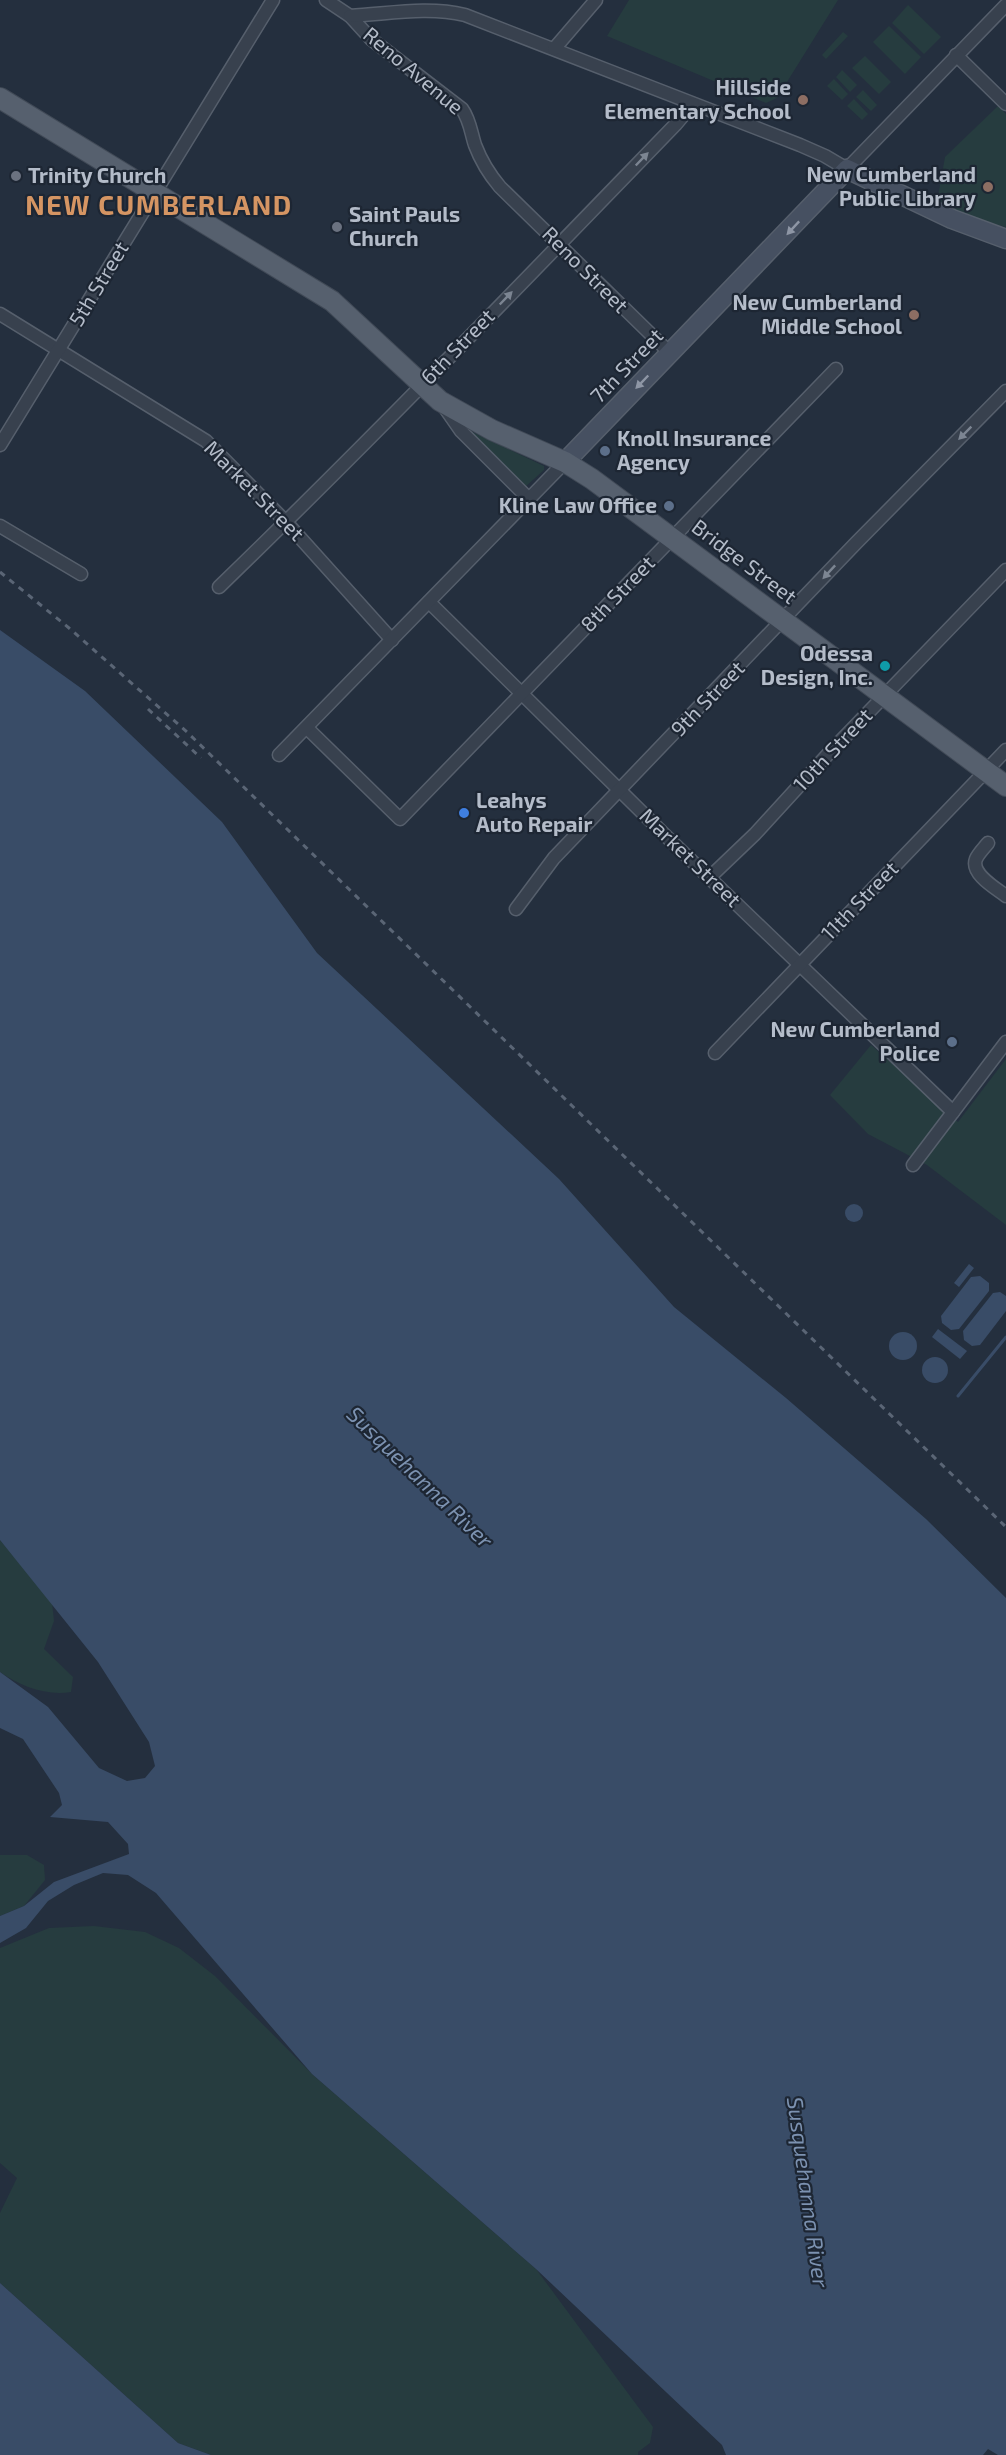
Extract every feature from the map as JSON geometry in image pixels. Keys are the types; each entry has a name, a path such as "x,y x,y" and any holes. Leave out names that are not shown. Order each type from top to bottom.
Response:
{"main road":[{"name":"Bridge Street","path":"0,98 332,301 440,401 492,430 565,462 1006,786"},
{"path":"847,169 952,219 1006,239"},
{"name":"7th Street","path":"565,462 847,169"}],"street":[{"name":"5th Street","path":"0,445 273,0"},
{"name":"Reno Avenue","path":"326,0 350,16 371,39 462,109 467,116 484,165 500,187"},
{"path":"554,49 596,0"},
{"name":"7th Street","path":"847,169 1006,5"},
{"path":"350,16 426,9 446,10 465,15 808,149 847,169"},
{"path":"956,55 1006,104"},
{"name":"6th Street","path":"219,586 286,522 560,244 693,104"},
{"name":"Reno Street","path":"500,187 670,353"},
{"name":"Market Street","path":"0,314 206,441 286,522 392,640"},
{"name":"8th Street","path":"307,728 400,819 836,369"},
{"name":"9th Street","path":"516,909 554,858 856,543 1005,395"},
{"name":"Bridge Street","path":"440,401 461,431 529,499"},
{"name":"7th Street","path":"279,755 565,462"},
{"path":"0,526 81,574"},
{"name":"10th Street","path":"710,877 755,834 1006,570"},
{"name":"Market Street","path":"429,602 620,791 953,1112"},
{"name":"11th Street","path":"715,1053 1006,750"},
{"path":"988,843 977,857 975,866 978,873 1006,896"},
{"path":"913,1165 1006,1042"}],"green space":[{"path":"629,0 838,0 777,98 766,103 607,36"},
{"path":"908,5 941,37 924,54 892,23"},
{"path":"889,26 921,57 905,74 873,42"},
{"path":"843,32 848,36 826,59 822,55"},
{"path":"865,56 891,82 879,94 852,68"},
{"path":"842,70 857,85 850,92 836,77"},
{"path":"834,79 848,94 842,100 827,86"},
{"path":"863,90 877,105 871,111 856,97"},
{"path":"854,99 868,114 862,120 847,106"},
{"path":"998,106 1006,114 1006,227 937,202 945,157"},
{"path":"468,430 544,466 544,470 525,487"},
{"path":"871,1045 958,1122 1006,1059 1006,1225 927,1165 868,1134 830,1095"},
{"path":"0,1540 52,1602 54,1621 44,1649 73,1677 71,1692 52,1693 34,1689 0,1672"},
{"path":"0,1855 27,1855 44,1865 45,1880 24,1906 0,1916"},
{"path":"94,1926 145,1932 179,1948 215,1976 312,2074 536,2269 653,2427 650,2443 638,2452 638,2455 211,2455 178,2443 0,2283 0,2213 17,2178 0,2163 0,1948 49,1928"}],"water":[{"name":"Susquehanna River","path":"0,630 85,691 222,822 317,953 559,1179 674,1307 786,1398 926,1519 1006,1598 1006,2455 998,2455 988,2449 983,2455 726,2455 722,2445 536,2269 312,2074 156,1893 128,1875 103,1873 74,1885 48,1901 26,1928 0,1943 0,1916 24,1906 54,1882 129,1854 128,1844 108,1822 50,1817 62,1805 59,1793 23,1739 0,1728 0,1672 48,1707 99,1768 127,1781 145,1778 155,1766 149,1742 98,1662 0,1540"},
{"path":"854,1204 860,1207 863,1213 860,1219 854,1222 848,1219 845,1213 848,1207"},
{"path":"969,1264 974,1268 959,1287 954,1283"},
{"path":"980,1276 989,1283 989,1291 959,1329 951,1330 942,1323 941,1316 971,1277"},
{"path":"1000,1292 1006,1296 1006,1311 980,1345 972,1346 964,1340 963,1331 993,1293"},
{"path":"938,1329 967,1351 960,1359 932,1337"},
{"path":"903,1332 913,1336 917,1346 913,1356 903,1360 893,1356 889,1346 893,1336"},
{"path":"935,1357 944,1361 948,1370 944,1379 935,1383 926,1379 922,1370 926,1361"},
{"path":"0,2283 178,2443 211,2455 0,2455"}],"waterway":[{"path":"958,1396 1006,1337"}],"railway":[{"path":"0,572 69,628 187,732 1006,1527"},
{"path":"148,709 201,758"}],"place":[{"name":"Hillside Elementary School","path":"803,100"},
{"name":"Trinity Church","path":"16,176"},
{"name":"New Cumberland Public Library","path":"988,187"},
{"name":"Saint Pauls Church","path":"337,227"},
{"name":"New Cumberland Middle School","path":"914,315"},
{"name":"Knoll Insurance Agency","path":"605,451"},
{"name":"Kline Law Office","path":"669,506"},
{"name":"Odessa Design, Inc.","path":"885,666"},
{"name":"Leahys Auto Repair","path":"464,813"},
{"name":"New Cumberland Police","path":"952,1042"}],"district":[{"name":"NEW CUMBERLAND","path":"159,206"}]}
